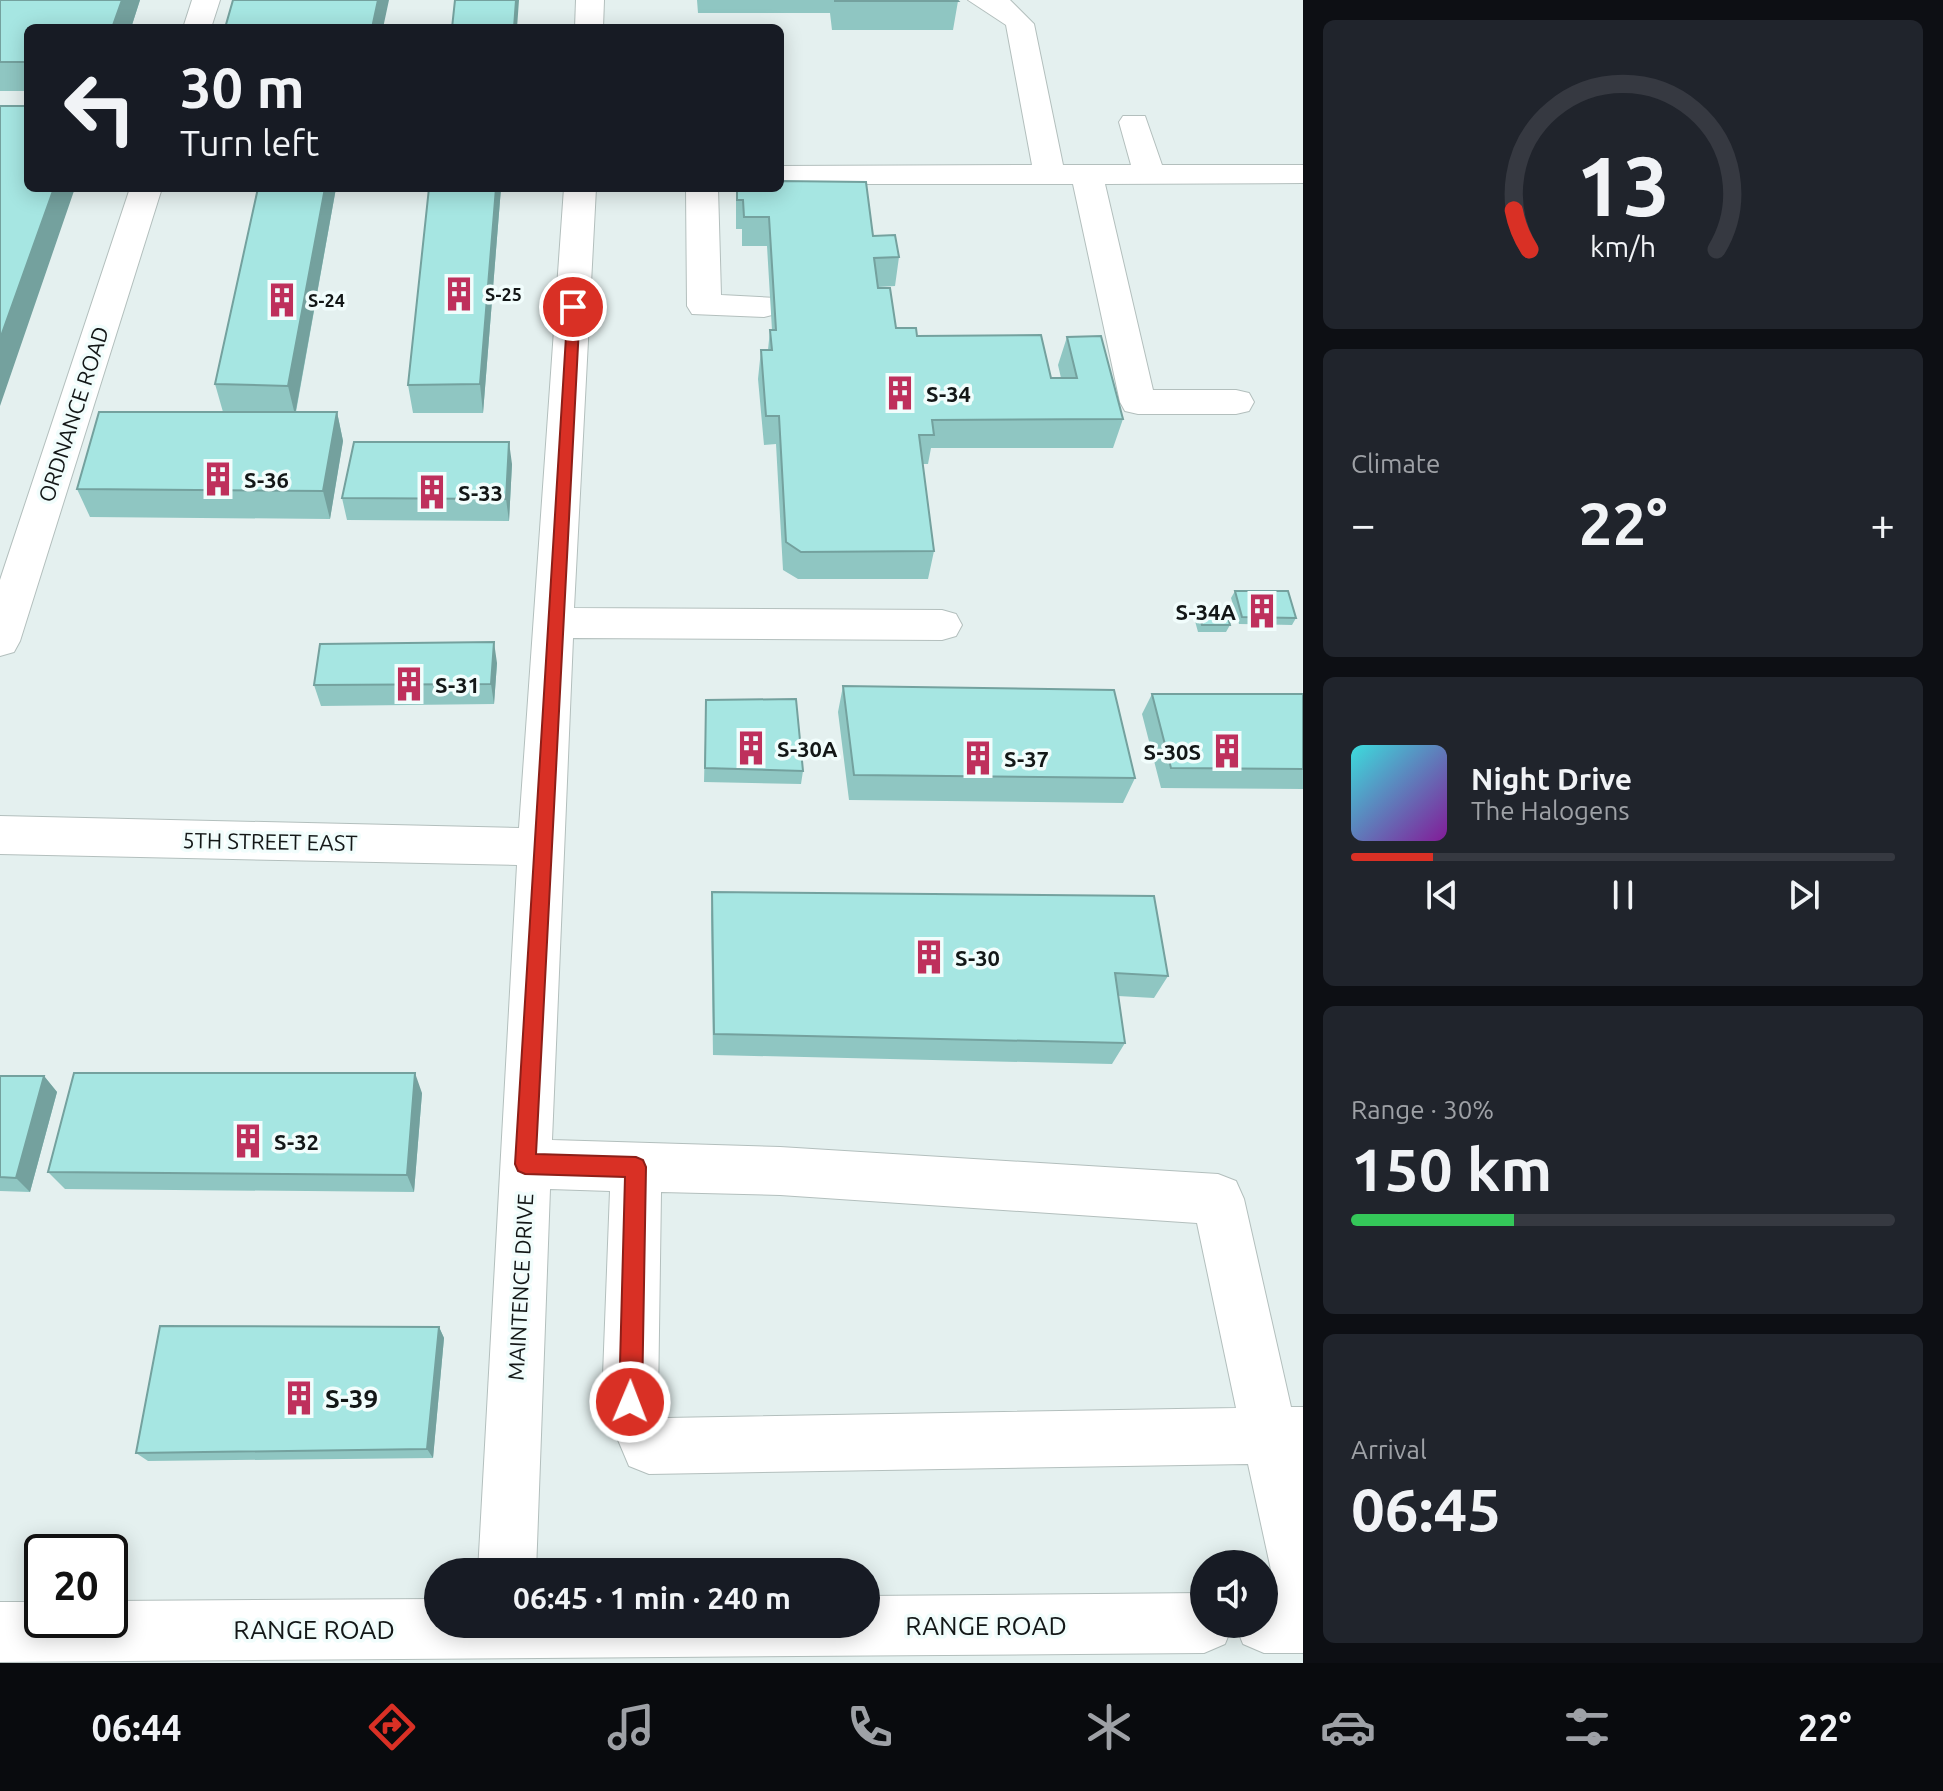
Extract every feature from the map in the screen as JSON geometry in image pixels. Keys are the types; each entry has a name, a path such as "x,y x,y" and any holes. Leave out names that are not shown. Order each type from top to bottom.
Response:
{"street":[{"path":"198,24 206,0"},
{"path":"589,24 590,0"},
{"path":"982,0 1012,13 1020,24 1049,175"},
{"path":"1134,122 1149,175"},
{"path":"784,175 1303,174"},
{"path":"1087,175 1138,402 1236,402"},
{"name":"ORDNANCE ROAD","path":"0,641 145,192"},
{"name":"MAINTENCE DRIVE","path":"507,1558 540,847 580,192"},
{"path":"702,192 704,306 764,306"},
{"path":"554,623 942,625"},
{"name":"5TH STREET EAST","path":"0,835 540,847"},
{"path":"525,1164 780,1171 1218,1199 1285,1435 1303,1588"},
{"path":"636,1167 630,1402 649,1446 1285,1435"},
{"name":"RANGE ROAD","path":"0,1632 424,1612"},
{"name":"RANGE ROAD","path":"880,1616 1190,1623"},
{"path":"1278,1623 1303,1623"}],"building":[{"path":"0,0 122,0 113,24 24,24 24,62 0,62"},
{"path":"233,0 378,0 373,24 226,24"},
{"path":"455,0 516,0 514,24 452,24"},
{"path":"957,0 958,1 835,1"},
{"path":"0,106 24,106 24,192 53,192 0,339"},
{"name":"S-34","path":"784,181 866,182 873,236 895,235 899,257 874,258 878,288 890,288 896,328 916,328 917,336 1041,335 1051,378 1077,378 1067,337 1101,336 1123,419 932,420 934,435 919,435 934,551 801,552 786,542 779,416 766,416 761,350 772,350 770,330 776,330 769,217 744,217 743,200 737,200 737,192 784,192"},
{"name":"S-24","path":"257,192 324,192 288,386 215,384"},
{"name":"S-25","path":"429,192 496,192 480,384 408,385"},
{"path":"99,412 337,412 323,491 77,489"},
{"path":"354,442 509,442 506,499 342,498"},
{"name":"S-34A","path":"1235,591 1288,591 1296,618 1242,617"},
{"path":"1199,613 1227,613 1230,625 1202,625"},
{"path":"494,642 491,684 314,685 320,644"},
{"name":"S-37","path":"843,686 1114,690 1135,778 854,775"},
{"name":"S-30S","path":"1152,694 1303,694 1303,769 1171,768"},
{"name":"S-30A","path":"796,699 803,771 705,768 706,700"},
{"name":"S-30","path":"712,892 1154,896 1168,976 1115,973 1125,1043 714,1034"},
{"name":"S-32","path":"74,1073 415,1073 407,1175 48,1172"},
{"path":"0,1076 44,1076 16,1178 0,1177"},
{"name":"S-39","path":"160,1326 439,1327 427,1449 136,1453"}],"place":[{"name":"S-25","path":"459,294"},
{"name":"S-24","path":"282,300"},
{"name":"S-34","path":"900,393"},
{"name":"S-36","path":"218,479"},
{"name":"S-33","path":"432,492"},
{"name":"S-34A","path":"1262,611"},
{"name":"S-31","path":"409,684"},
{"name":"S-30A","path":"751,748"},
{"name":"S-30S","path":"1227,751"},
{"name":"S-37","path":"978,758"},
{"name":"S-30","path":"929,957"},
{"name":"S-32","path":"248,1141"},
{"name":"S-39","path":"299,1398"}],"route":[{"path":"573,307 540,847 525,1164 636,1167 630,1402"}]}
